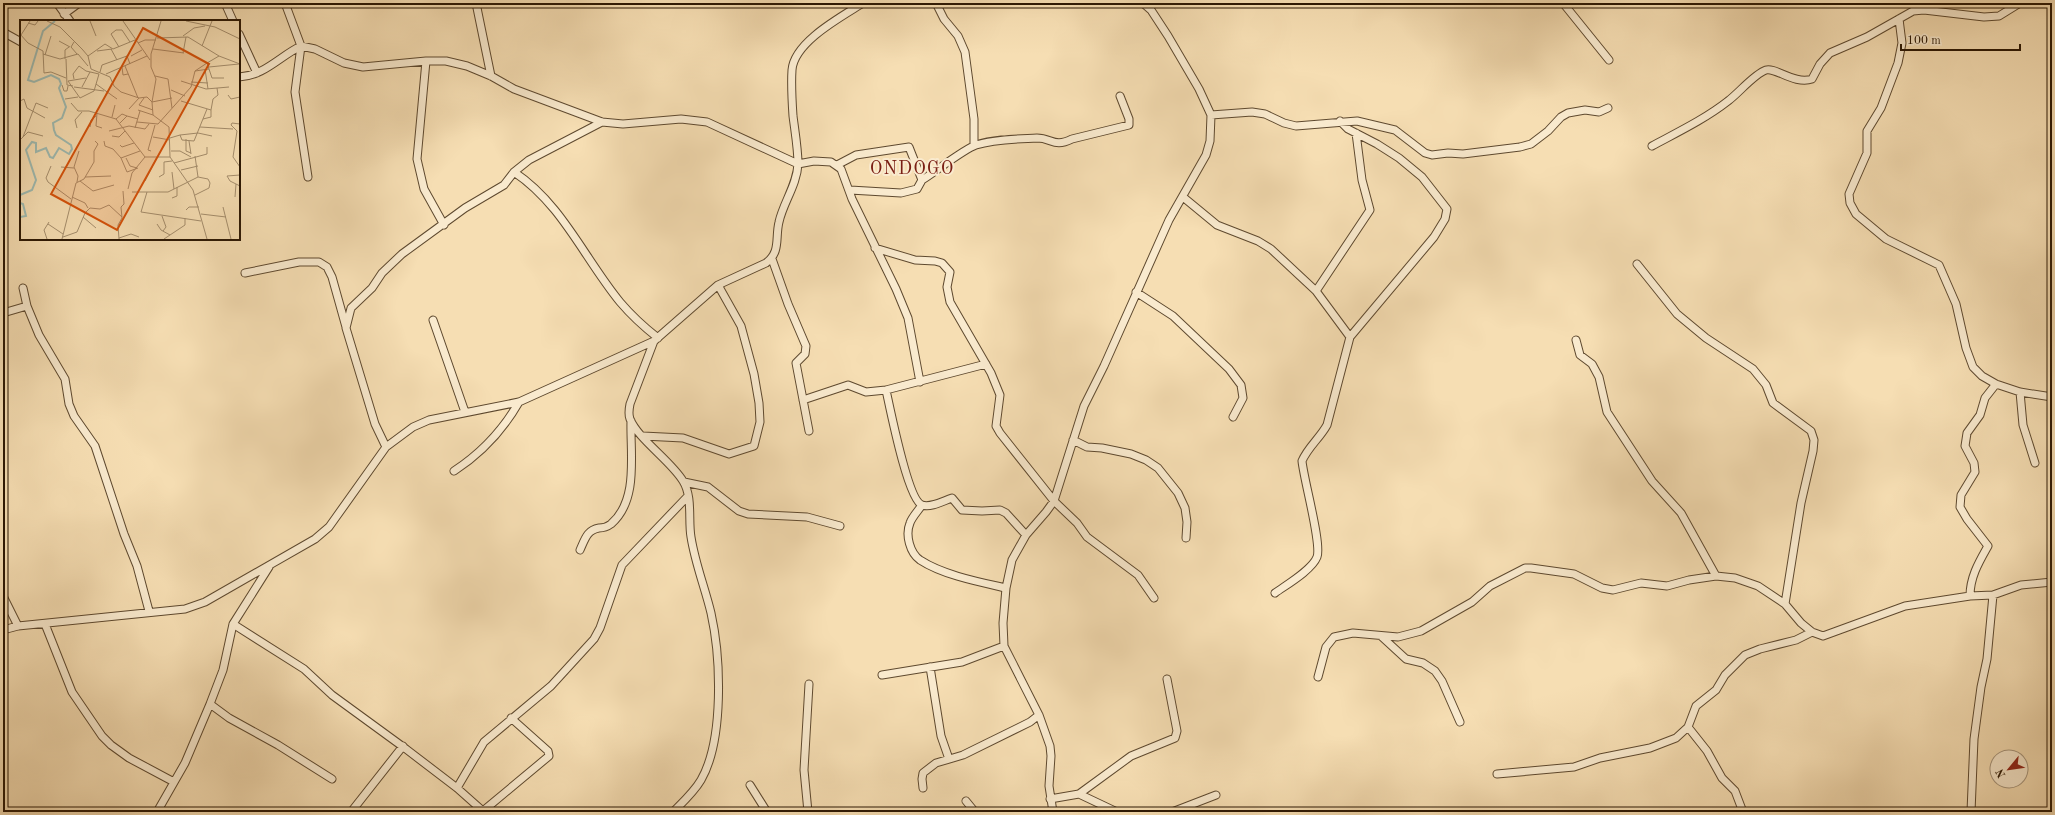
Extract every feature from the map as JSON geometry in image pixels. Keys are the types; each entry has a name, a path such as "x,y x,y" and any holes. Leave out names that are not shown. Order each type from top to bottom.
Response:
{"street":[{"path":"3,8 7,3"},
{"path":"57,3 69,20"},
{"path":"64,14 79,3"},
{"path":"225,3 233,20"},
{"path":"285,3 301,46 295,92 308,177"},
{"path":"476,3 491,76"},
{"path":"3,630 18,626 148,611 185,609 205,602 315,539 329,527 386,447 413,427 429,420 519,402 656,339 718,285 772,258 776,250 779,222 796,175 798,164 792,69 802,49 819,31 863,3"},
{"path":"936,3 944,19 958,36 965,52 974,119 974,145"},
{"path":"1053,812 1050,799 1050,746 1039,715 1004,646 1003,623 1006,588 1012,560 1026,535 1054,501 1084,406 1106,363 1169,220 1206,155 1210,141 1211,115 1199,88 1168,36 1151,10 1144,3"},
{"path":"1563,3 1608,60"},
{"path":"1652,146 1703,118 1729,101 1764,71 1774,70 1785,76 1807,81 1812,79 1820,64 1830,53 1867,37 1913,11 1924,10 1984,17 1999,16 2020,3"},
{"path":"1900,19 1902,43 1898,63 1881,108 1867,131 1867,153 1849,194 1850,203 1856,214 1886,239 1931,260 1938,265 1956,304 1966,348 1973,367 1982,376 1996,384 2020,392 2052,397"},
{"path":"3,32 20,41"},
{"path":"240,36 257,73"},
{"path":"240,77 257,73 301,46 316,49 344,63 363,67 426,61 446,61 467,66 491,76 514,89 602,122 623,124 681,118 707,122 798,164 814,161 831,162 841,169 850,190 852,200 896,289 908,318 920,382"},
{"path":"426,61 417,159 424,189 444,224"},
{"path":"850,190 901,193 917,189 922,180 974,145 990,142 1039,138 1056,144 1064,143 1072,139 1129,125 1130,119 1120,96"},
{"path":"1211,115 1252,112 1265,114 1284,123 1296,126 1340,121 1357,121 1395,130 1425,154 1462,154 1531,144 1548,131 1561,117 1568,113 1585,110 1599,112 1608,108"},
{"path":"1275,593 1306,570 1317,557 1317,541 1302,461 1307,450 1320,437 1327,425 1350,337 1434,237 1445,219 1447,209 1422,177 1399,158 1356,133 1340,121"},
{"path":"346,328 350,308 372,288 382,273 402,254 465,208 504,185 514,172 550,148 602,122"},
{"path":"1316,291 1370,210 1362,180 1356,133"},
{"path":"837,165 856,155 909,147 922,180"},
{"path":"514,172 527,181 561,216 620,302 656,339"},
{"path":"1182,196 1217,225 1258,241 1271,249 1316,291 1350,337"},
{"path":"875,248 915,260 935,261 948,268 950,272 947,293 950,302 986,364 1000,395 996,426 1000,433 1054,501 1077,523 1087,536 1138,575 1154,598"},
{"path":"772,258 788,304 806,346 805,354 796,363 809,431"},
{"path":"245,273 299,262 319,262 327,267 332,277 375,424 386,447"},
{"path":"1638,264 1678,314 1706,338 1753,369 1766,385 1773,403 1811,431 1814,440 1813,452 1801,503 1784,604"},
{"path":"643,436 683,438 729,454 754,446 760,422 759,403 754,374 741,326 718,285"},
{"path":"23,288 27,306 39,335 65,379 69,404 74,416 95,446 124,534 137,566 148,611"},
{"path":"1136,292 1173,316 1229,369 1241,385 1243,398 1233,417"},
{"path":"3,313 27,306"},
{"path":"433,320 465,412"},
{"path":"580,550 586,534 592,530 610,525 623,508 630,488 630,404 656,339"},
{"path":"1576,340 1580,355 1592,364 1599,377 1607,412 1652,481 1681,513 1716,576"},
{"path":"802,400 848,385 854,386 866,392 886,390 986,364"},
{"path":"1970,596 1970,588 1976,568 1988,546 1967,519 1960,507 1961,496 1975,472 1974,463 1965,446 1967,433 1980,415 1985,398 1996,384"},
{"path":"886,390 906,476 913,495 918,502 922,505 930,506 952,498 962,510 1000,510 1006,513 1026,535"},
{"path":"2020,392 2023,426 2034,463"},
{"path":"454,471 476,456 509,418 519,402"},
{"path":"631,421 684,482 688,496 691,537 711,613 717,646 718,684 714,740 709,762 701,780 673,812"},
{"path":"1073,440 1087,447 1102,448 1131,454 1146,460 1158,468 1178,493 1185,508 1188,522 1186,538"},
{"path":"684,482 708,487 739,511 748,514 807,517 840,526"},
{"path":"457,788 484,742 551,686 594,639 600,628 622,565 688,496"},
{"path":"922,505 910,523 908,531 913,552 920,560 947,572 979,582 1006,588"},
{"path":"157,812 185,763 210,704 223,670 233,624 270,566"},
{"path":"1318,677 1326,647 1334,636 1353,633 1398,637 1421,631 1472,602 1490,586 1525,568 1574,574 1602,588 1613,590 1641,583 1667,586 1689,580 1716,576 1736,578 1758,586 1784,604 1801,623 1812,632 1823,636 1905,606 1970,596 1993,595 2021,584 2052,582"},
{"path":"1971,812 1974,739 1981,687 1987,659 1993,595"},
{"path":"3,596 18,626"},
{"path":"45,624 72,692 102,736 111,745 129,758 174,782"},
{"path":"233,624 304,668 332,695 403,746 457,788 484,812 549,756 548,751 511,718"},
{"path":"1497,774 1574,766 1600,758 1650,748 1676,738 1688,727 1696,706 1716,690 1725,675 1745,655 1760,649 1796,640 1812,632"},
{"path":"1381,636 1406,659 1423,663 1435,671 1442,681 1460,722"},
{"path":"882,675 962,662 1004,646"},
{"path":"930,667 941,736 949,760"},
{"path":"1050,799 1079,794 1132,756 1175,738 1177,730 1167,679"},
{"path":"808,812 804,770 809,684"},
{"path":"210,704 229,718 278,745 332,779"},
{"path":"923,788 922,779 928,767 963,755 1030,722 1039,715"},
{"path":"1688,727 1708,751 1722,778 1734,791 1743,812"},
{"path":"351,812 403,746"},
{"path":"750,785 767,812"},
{"path":"1079,794 1116,812"},
{"path":"1172,812 1216,795"},
{"path":"966,800 974,812"}],"district":[{"name":"ONDOGO","path":"912,168"}]}
